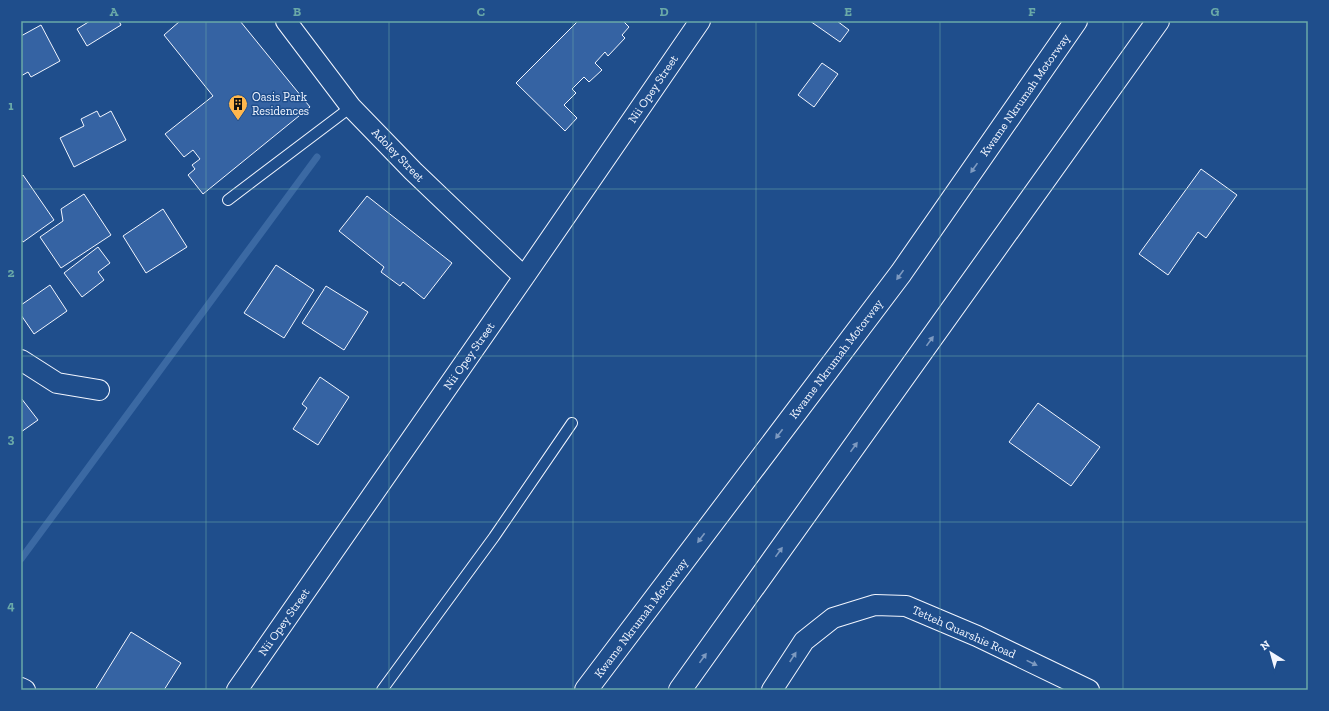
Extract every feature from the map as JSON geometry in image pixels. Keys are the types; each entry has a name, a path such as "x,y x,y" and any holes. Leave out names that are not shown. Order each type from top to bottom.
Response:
{"highway":[{"name":"Kwame Nkrumah Motorway","path":"586,690 901,273 1076,21"},
{"path":"680,690 1158,21"}],"street":[{"name":"Adoley Street","path":"286,21 351,107 413,171 524,277"},
{"name":"Nii Opey Street","path":"237,690 700,21"},
{"path":"21,360 56,383 99,390"},
{"name":"Tetteh Quarshie Road","path":"772,690 804,641 833,618 875,605 906,606 977,636 1089,690"},
{"path":"21,688 25,690"}],"lane":[{"path":"228,200 351,107"},
{"path":"382,690 494,538 572,423"}],"building":[{"path":"90,21 119,21 121,25 87,46 77,29"},
{"name":"Oasis Park Residences","path":"180,21 240,21 310,107 203,194 188,175 195,169 192,165 200,159 193,150 184,157 165,134 213,96 164,35"},
{"path":"578,21 623,21 629,27 622,35 625,38 608,56 605,52 595,63 602,70 589,82 584,77 572,89 576,93 564,105 577,118 565,131 516,83"},
{"path":"810,21 837,21 849,30 840,42"},
{"path":"41,25 60,61 31,77 28,72 21,76 21,36"},
{"path":"822,63 838,74 814,107 798,95"},
{"path":"97,111 100,117 111,111 126,140 74,167 60,138 84,126 81,119"},
{"path":"1201,169 1237,195 1206,238 1198,232 1168,275 1139,254"},
{"path":"23,175 54,220 23,242 21,239 21,177"},
{"path":"84,194 111,235 61,268 40,237 63,221 61,209"},
{"path":"367,196 452,263 424,299 403,282 400,286 381,272 384,267 339,231"},
{"path":"163,209 187,247 146,273 123,236"},
{"path":"98,247 110,263 98,272 104,280 82,297 64,273"},
{"path":"276,265 314,290 284,338 244,313"},
{"path":"50,285 67,311 34,334 21,315 21,305"},
{"path":"326,286 368,312 344,350 302,323"},
{"path":"320,377 349,397 318,445 293,429 307,408 302,404"},
{"path":"21,398 38,420 21,432"},
{"path":"1038,403 1100,447 1071,486 1009,442"},
{"path":"131,632 181,663 164,690 95,690"}],"waterway":[{"path":"21,559 317,157"}],"place":[{"name":"Oasis Park Residences","path":"238,121"}]}
